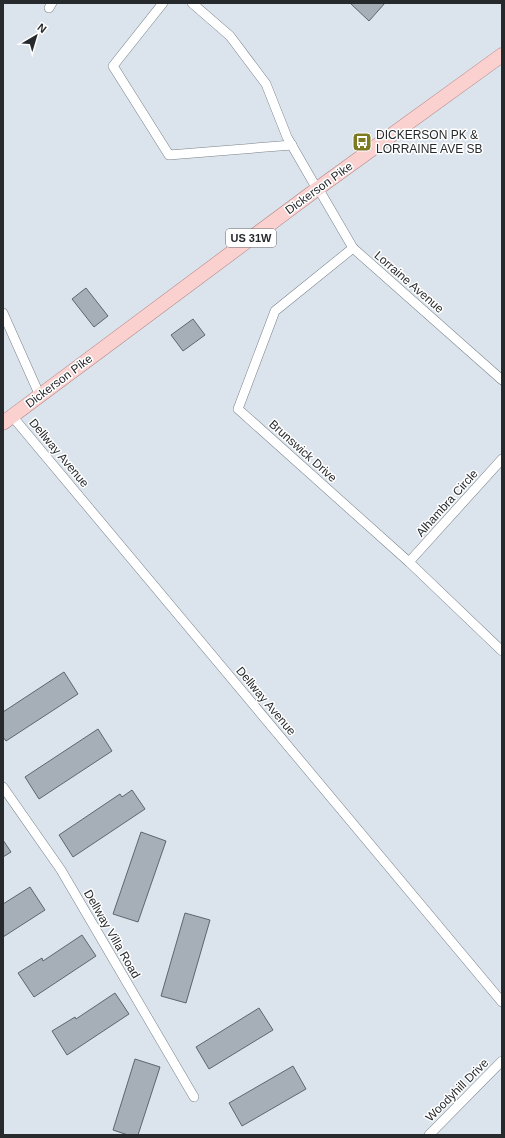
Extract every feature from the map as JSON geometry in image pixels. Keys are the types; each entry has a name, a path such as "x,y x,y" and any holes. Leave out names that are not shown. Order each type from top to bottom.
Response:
{"main road":[{"name":"Dickerson Pike","path":"8,420 318,188 502,55"}],"street":[{"path":"163,3 113,66 169,154 292,145"},
{"name":"Lorraine Avenue","path":"192,3 230,36 266,84 287,137 353,248 502,380"},
{"name":"Brunswick Drive","path":"353,248 275,311 238,409 409,562 502,651"},
{"path":"3,313 40,396"},
{"name":"Dellway Avenue","path":"8,420 502,1002"},
{"name":"Alhambra Circle","path":"409,562 502,459"},
{"name":"Dellway Villa Road","path":"3,787 61,870 194,1097"},
{"name":"Woodyhill Drive","path":"429,1135 502,1062"}],"building":[{"path":"350,3 385,3 369,21"},
{"path":"86,288 108,316 94,327 72,299"},
{"path":"193,319 205,335 183,351 171,335"},
{"path":"64,672 78,694 6,741 3,737 3,712"},
{"path":"98,729 112,751 39,799 25,777"},
{"path":"132,790 145,809 73,857 59,835 120,794 122,797"},
{"path":"141,832 166,841 138,922 113,914"},
{"path":"3,840 11,852 3,857"},
{"path":"30,887 45,910 3,937 3,904"},
{"path":"185,913 210,920 186,1003 161,996"},
{"path":"82,935 96,956 34,997 18,973 42,958 43,961"},
{"path":"115,993 129,1014 67,1055 52,1031 75,1017 76,1019"},
{"path":"259,1008 273,1030 209,1069 196,1047"},
{"path":"135,1059 160,1067 138,1135 128,1135 113,1130"},
{"path":"293,1066 306,1089 242,1126 229,1103"}],"place":[{"name":"DICKERSON PK & LORRAINE AVE SB","path":"362,142"}]}
